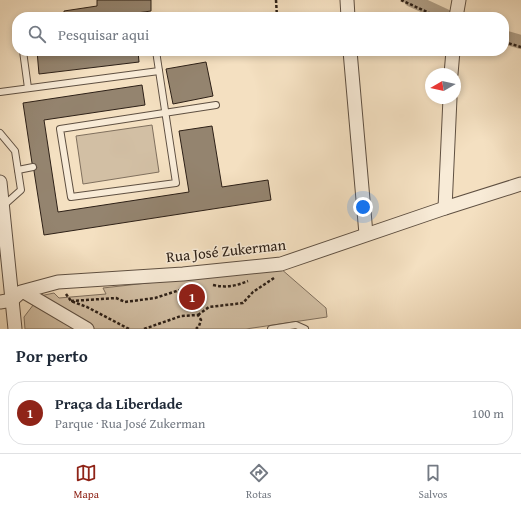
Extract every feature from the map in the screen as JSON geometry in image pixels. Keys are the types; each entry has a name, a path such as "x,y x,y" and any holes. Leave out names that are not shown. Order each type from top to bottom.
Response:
{"street":[{"path":"347,0 348,12"},
{"path":"457,12 459,0"},
{"path":"350,56 366,234"},
{"path":"452,68 453,56"},
{"path":"445,208 450,104"},
{"path":"0,182 15,329"},
{"name":"Rua José Zukerman","path":"11,294 58,282 183,274 281,264 366,234 521,184"},
{"path":"11,294 87,329"}],"lane":[{"path":"24,56 28,88"},
{"path":"157,56 165,112 176,183 71,197 60,129 165,112 216,105"},
{"path":"0,92 159,71"},
{"path":"0,133 16,151 21,190 3,206"},
{"path":"18,170 33,167"},
{"path":"271,329 296,325 305,329"}],"path":[{"path":"276,0 277,12"},
{"path":"401,0 427,12"},
{"path":"509,43 521,47"},
{"path":"144,329 181,316 198,315 209,306 243,302 253,292 277,276"},
{"path":"209,284 223,288 238,285 250,280"},
{"path":"58,282 70,301 87,307 129,329"},
{"path":"70,301 116,298 125,302 155,298 194,286"},
{"path":"196,329 201,320 198,315"}],"shaded area":[{"path":"152,125 159,172 83,184 76,136"},
{"path":"280,268 326,308 327,317 246,329 25,329 24,317 40,296 54,293 59,298 106,294 103,288"}],"building":[{"path":"97,0 151,0 151,11 144,12 64,12 97,6"},
{"path":"37,56 138,56 139,62 39,74"},
{"path":"206,62 213,96 173,104 166,69"},
{"path":"142,85 145,105 44,120 58,212 189,192 179,131 212,126 222,187 268,180 271,200 44,235 34,171 37,167 32,163 23,103"}],"waterway":[{"path":"411,0 437,12"},
{"path":"509,38 521,42"}],"place":[{"name":"Praça da Liberdade","path":"192,297"}]}
